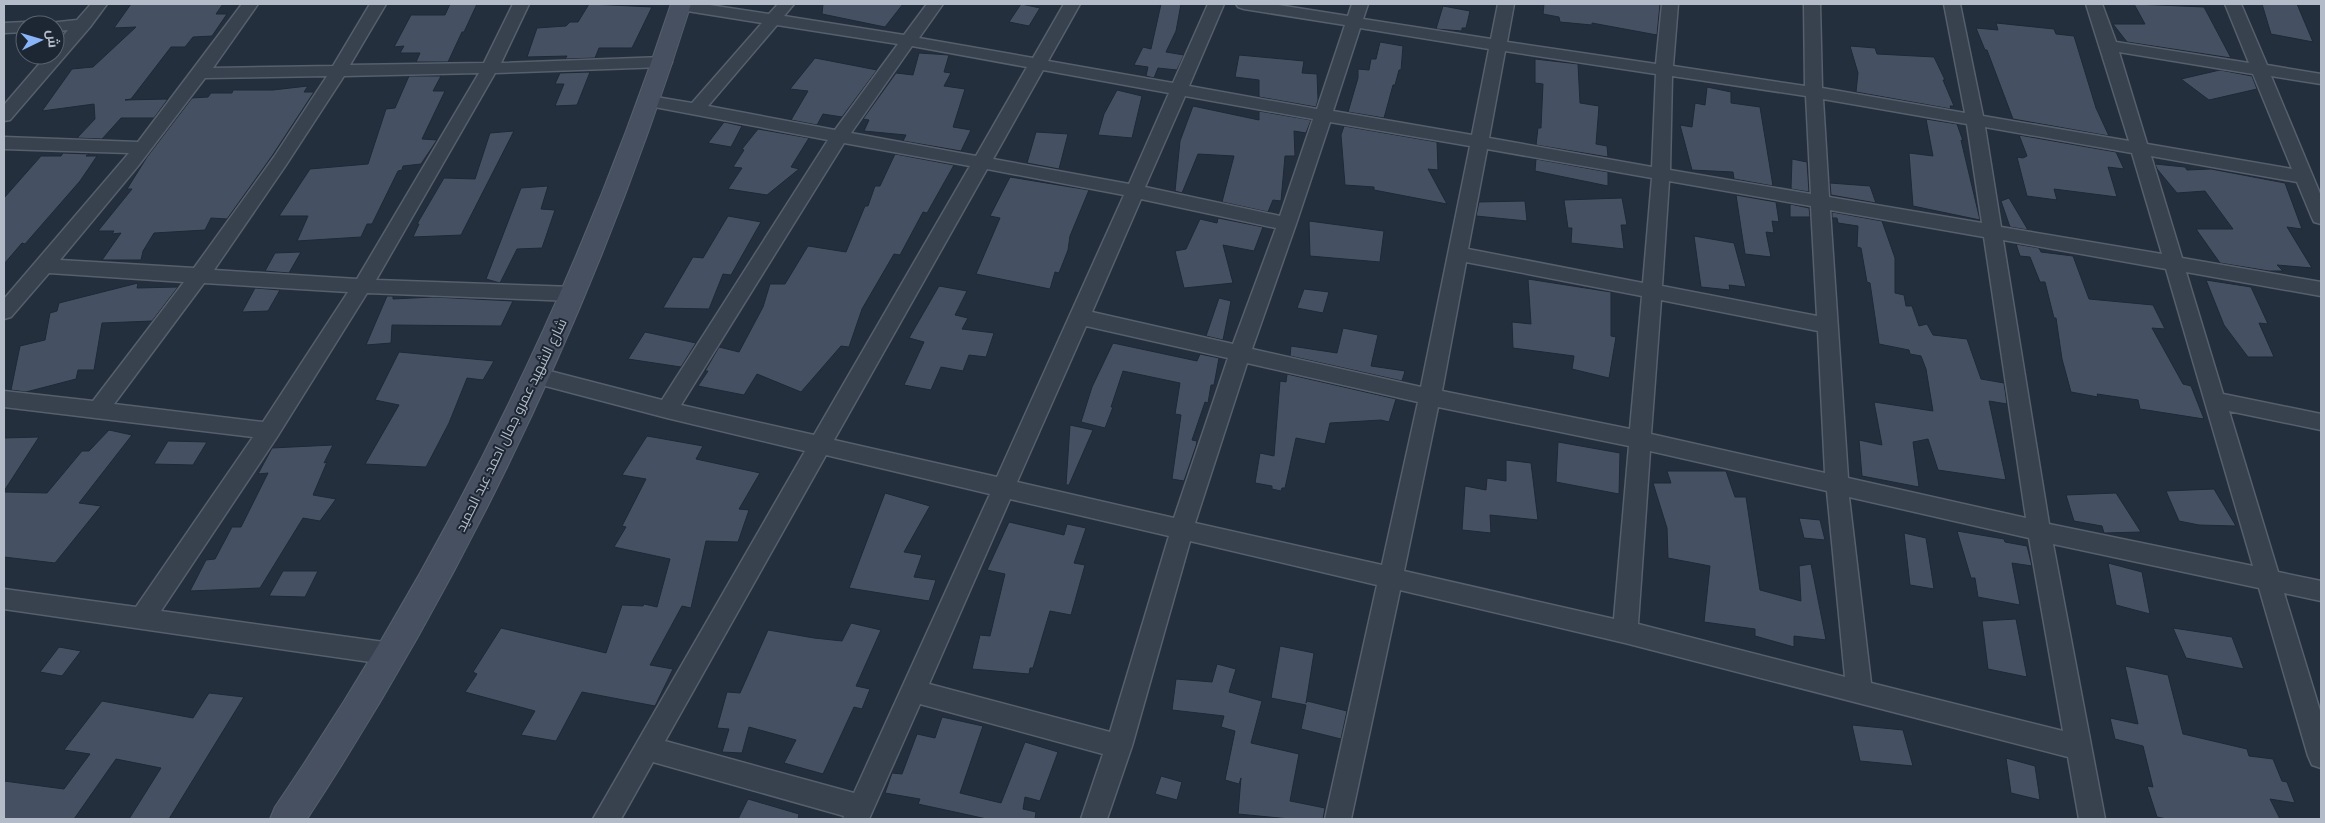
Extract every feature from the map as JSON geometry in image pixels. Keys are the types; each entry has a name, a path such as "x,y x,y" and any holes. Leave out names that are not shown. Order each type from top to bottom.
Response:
{"street":[{"path":"4,116 99,4"},
{"path":"4,312 202,73 250,4"},
{"path":"98,410 200,276 341,70 378,4"},
{"path":"142,619 269,431 362,286 490,68 521,4"},
{"path":"681,4 909,41 2321,289"},
{"name":"شارع الشهيد عمرو جمال احمد عبد الحميد","path":"287,819 353,719 391,654 470,513 538,376 574,294 650,101 681,4"},
{"path":"697,109 786,4"},
{"path":"666,410 840,135 935,4"},
{"path":"606,819 1072,4"},
{"path":"648,748 859,814 1080,317 1216,4"},
{"path":"1244,4 1357,13 1496,45 1814,92 2304,177"},
{"path":"1338,819 1389,577 1430,397 1496,45 1506,4"},
{"path":"1625,632 1661,173 1664,70 1670,4"},
{"path":"1812,4 1819,200 1837,485 1859,690"},
{"path":"1952,4 1975,121 1990,230 2038,531 2092,819"},
{"path":"2094,4 2109,46 2321,756"},
{"path":"2233,4 2258,69 2321,218"},
{"path":"1094,819 1119,746 1182,529 1240,353 1287,224 1357,13"},
{"path":"65,25 84,24"},
{"path":"2109,46 2321,80"},
{"path":"202,73 490,68 664,62"},
{"path":"650,101 1134,191 1287,224"},
{"path":"4,143 141,148"},
{"path":"1458,254 1828,325"},
{"path":"44,266 362,286 574,294"},
{"path":"1080,317 1430,397 1641,440 2038,531 2267,578 2321,591"},
{"path":"538,376 666,410 1625,632 2078,747"},
{"path":"4,399 269,431"},
{"path":"2215,400 2321,422"},
{"path":"4,599 391,654"},
{"path":"913,690 1119,746"}],"building":[{"path":"131,4 223,4 216,14 227,14 212,36 193,37 185,47 171,47 131,99 125,100 168,99 154,118 121,118 102,139 77,138 95,119 94,104 42,111 72,69 93,67 136,27 114,28"},
{"path":"450,4 477,4 448,62 416,62 420,53 400,53 404,46 394,47 411,15 445,15"},
{"path":"589,4 652,7 632,48 599,48 595,58 565,59 567,56 527,57 537,28 566,26 570,22 578,22"},
{"path":"823,4 903,4 885,27 822,14"},
{"path":"1021,4 1040,8 1029,26 1009,22"},
{"path":"1161,4 1181,4 1176,31 1166,52 1184,55 1177,70 1158,68 1154,78 1146,76 1148,67 1134,65 1143,47 1151,49"},
{"path":"1544,4 1660,4 1657,35 1592,23 1592,25 1560,22 1559,17 1543,14"},
{"path":"2134,4 2204,7 2231,58 2127,42 2113,24 2145,24"},
{"path":"2262,4 2297,4 2313,42 2271,34"},
{"path":"1443,6 1470,11 1466,28 1462,28 1462,31 1436,29"},
{"path":"1996,23 2054,29 2056,34 2074,36 2096,108 2109,136 2013,119 1987,50 1985,50 1976,28 1998,30"},
{"path":"1380,42 1403,46 1401,70 1399,70 1395,85 1393,85 1384,118 1348,112 1358,78 1358,69 1369,70 1371,59 1376,59"},
{"path":"1850,46 1875,48 1877,54 1934,57 1954,106 1950,106 1951,109 1856,92 1858,73"},
{"path":"919,53 949,55 944,72 951,73 944,86 965,89 953,127 971,130 961,151 903,141 906,135 864,131 869,120 863,119 896,73 913,75"},
{"path":"1239,55 1304,61 1302,73 1317,74 1318,100 1316,107 1259,97 1259,80 1235,77"},
{"path":"815,58 877,70 842,117 823,114 817,125 791,120 808,91 790,89"},
{"path":"1535,59 1578,64 1580,103 1599,106 1596,144 1607,146 1608,157 1536,145 1538,128 1541,128 1543,84 1535,83"},
{"path":"2220,70 2252,76 2257,89 2209,100 2181,79"},
{"path":"590,72 577,105 555,106 564,84 555,84 560,73"},
{"path":"409,76 441,76 433,91 445,91 422,139 437,140 421,164 403,166 402,170 398,171 372,224 367,224 361,237 297,241 308,216 279,216 310,169 368,164 386,109 395,108"},
{"path":"308,86 304,92 314,92 272,156 227,219 211,218 205,230 154,233 143,251 141,260 102,260 121,233 112,234 114,231 98,231 132,189 127,189 147,157 192,98 208,97 211,93 232,93 233,90 273,90"},
{"path":"1707,87 1731,92 1731,103 1760,107 1773,186 1734,179 1733,172 1692,170 1680,125 1692,127 1695,103 1705,105"},
{"path":"1117,90 1142,96 1132,138 1098,135 1104,114"},
{"path":"1193,106 1259,120 1259,111 1311,120 1306,133 1294,131 1295,156 1285,156 1281,201 1273,200 1268,212 1222,202 1234,156 1198,154 1182,193 1175,191 1180,141"},
{"path":"1926,119 1957,124 1963,141 1961,140 1980,220 1913,206 1909,153 1933,156"},
{"path":"724,122 742,126 731,147 708,143"},
{"path":"1344,126 1437,142 1438,170 1428,169 1447,204 1374,190 1374,187 1345,185 1341,135"},
{"path":"758,129 809,138 791,167 799,169 767,195 728,189 742,168 733,167 744,150 742,149"},
{"path":"514,131 461,235 413,237 419,224 417,224 444,178 475,179 490,133"},
{"path":"1036,132 1068,134 1059,169 1027,163"},
{"path":"2019,135 2116,152 2124,169 2108,167 2117,197 2054,189 2057,200 2027,196 2017,157 2023,158 2027,156"},
{"path":"63,153 97,156 80,181 25,244 22,243 4,264 4,198 41,156 61,156"},
{"path":"895,154 954,165 927,213 923,212 900,255 894,254 862,309 849,347 841,346 801,392 757,374 744,395 698,386 708,371 705,371 719,347 739,352 763,307 770,284 785,284 808,246 846,252 865,206 868,206 875,186 880,186"},
{"path":"1536,159 1608,172 1608,186 1535,171"},
{"path":"1792,159 1807,162 1809,192 1791,189"},
{"path":"2155,164 2185,167 2187,170 2211,169 2285,183 2302,229 2287,227 2312,268 2277,265 2283,271 2269,271 2220,263 2196,229 2233,229 2205,191 2177,193"},
{"path":"1010,177 1089,190 1070,236 1068,250 1059,273 1055,272 1050,289 976,274 1000,218 990,216"},
{"path":"1830,183 1870,186 1876,203 1831,195"},
{"path":"548,186 541,209 555,210 542,248 517,249 500,283 486,279 521,188"},
{"path":"1736,195 1776,202 1779,222 1772,221 1774,233 1766,232 1771,257 1745,254"},
{"path":"1622,198 1627,225 1621,225 1624,249 1571,243 1572,228 1568,228 1564,200"},
{"path":"2009,198 2028,230 2010,227 2001,201"},
{"path":"1525,201 1527,221 1476,216 1479,202"},
{"path":"1790,204 1809,208 1810,217 1790,217"},
{"path":"1832,212 1882,221 1895,258 1895,293 1904,295 1906,306 1912,306 1919,326 1927,324 1933,335 1967,339 1981,379 2004,383 2007,404 1989,401 2006,480 1938,470 1928,439 1913,442 1919,487 1862,476 1859,440 1882,445 1874,402 1933,411 1926,369 1921,356 1910,354 1909,350 1879,344 1870,283 1867,282 1861,248 1857,247 1858,226 1838,223 1837,218 1832,218"},
{"path":"728,216 761,222 731,275 723,274 709,309 663,308 693,257 703,258"},
{"path":"1218,218 1263,227 1254,251 1223,245 1233,283 1184,288 1175,251 1186,249 1200,219 1217,223"},
{"path":"1309,221 1384,231 1380,262 1310,256"},
{"path":"1694,236 1734,243 1746,287 1729,285 1730,290 1701,287"},
{"path":"2016,244 2039,248 2041,252 2073,256 2089,299 2153,305 2165,329 2152,328 2183,384 2191,386 2204,419 2140,409 2138,400 2097,394 2098,397 2071,392 2062,359 2056,318 2054,318 2045,282 2040,282 2030,257 2020,256"},
{"path":"301,252 289,273 265,271 275,253"},
{"path":"1528,279 1611,292 1611,336 1616,337 1609,378 1572,369 1574,356 1513,348 1512,322 1531,324"},
{"path":"2206,280 2251,287 2268,324 2259,323 2274,357 2248,357 2224,325"},
{"path":"138,283 137,288 178,287 152,321 102,323 94,370 78,370 76,379 26,392 11,390 20,346 45,340 50,313 57,311 59,303"},
{"path":"939,286 967,291 955,315 968,318 962,329 994,333 986,357 969,355 963,371 941,367 931,390 904,385 924,342 909,338"},
{"path":"255,288 280,290 268,311 242,312"},
{"path":"1304,289 1329,292 1323,313 1297,308"},
{"path":"387,296 393,296 393,299 433,297 513,301 501,326 392,325 391,343 366,345"},
{"path":"1219,298 1231,301 1223,340 1206,336"},
{"path":"1343,328 1378,335 1371,366 1405,371 1402,381 1290,356 1291,346 1337,353"},
{"path":"645,332 696,343 681,367 628,359"},
{"path":"1113,343 1197,361 1200,354 1219,358 1214,385 1211,385 1208,403 1205,402 1192,440 1197,441 1184,481 1172,479 1181,415 1175,414 1180,383 1123,371 1105,428 1081,422 1092,387"},
{"path":"399,352 494,361 483,380 467,378 449,423 426,467 365,464 399,405 375,400"},
{"path":"1287,374 1396,399 1389,422 1381,420 1330,423 1325,444 1296,438 1285,488 1282,488 1281,491 1272,489 1272,486 1255,483 1260,453 1274,456 1280,381 1286,382"},
{"path":"1070,425 1093,430 1069,485 1066,485"},
{"path":"109,430 132,435 79,503 101,506 55,563 4,557 4,492 47,493 82,451 89,451"},
{"path":"647,436 703,446 696,459 760,473 739,509 749,510 738,542 706,541 691,608 682,606 650,665 673,669 655,706 582,692 556,741 521,735 535,711 465,692 477,674 473,672 501,628 606,653 622,605 643,606 644,604 657,607 670,559 614,547 626,527 622,526 646,479 622,475"},
{"path":"39,437 4,491 4,438"},
{"path":"168,441 207,442 193,465 154,464"},
{"path":"1558,442 1620,453 1619,494 1556,482"},
{"path":"333,445 324,463 327,462 313,495 336,499 320,521 303,518 260,588 190,591 206,560 215,559 232,527 241,527 268,473 258,474 272,448"},
{"path":"1506,460 1531,463 1538,520 1490,515 1491,533 1462,530 1465,486 1486,490 1487,478 1506,481"},
{"path":"1667,471 1726,471 1735,497 1746,497 1760,590 1801,601 1799,566 1811,564 1826,640 1794,636 1794,647 1755,636 1755,629 1704,622 1710,566 1668,558 1667,528 1653,483 1671,483"},
{"path":"2214,489 2236,526 2199,525 2179,521 2166,491"},
{"path":"885,493 930,506 904,552 922,555 914,577 936,580 929,601 849,588"},
{"path":"2116,493 2141,532 2104,533 2102,526 2074,521 2066,495"},
{"path":"1799,518 1820,520 1825,540 1804,538"},
{"path":"1009,522 1064,535 1067,524 1086,528 1074,563 1085,565 1071,615 1050,611 1033,668 1030,668 1029,674 972,669 980,635 990,636 1005,574 987,570"},
{"path":"1957,531 2004,539 2005,542 2027,546 2032,566 2012,563 2020,605 1978,597 1975,578 1971,578"},
{"path":"1904,533 1926,538 1934,589 1910,585"},
{"path":"2108,563 2142,572 2150,614 2116,605"},
{"path":"283,571 318,571 305,597 269,596"},
{"path":"2016,619 2027,677 1988,669 1982,621"},
{"path":"851,623 881,630 856,686 870,689 862,709 854,707 823,774 784,763 796,740 749,727 742,753 722,752 729,729 717,728 727,692 740,693 768,630 842,641"},
{"path":"2173,628 2232,637 2244,669 2186,658"},
{"path":"1280,646 1314,653 1306,703 1307,701 1347,711 1341,739 1301,729 1306,705 1271,698"},
{"path":"59,647 81,651 62,676 40,672"},
{"path":"1217,664 1236,669 1229,692 1262,701 1251,743 1299,754 1290,801 1325,808 1323,819 1290,819 1238,814 1241,778 1239,784 1225,780 1235,731 1221,727 1224,716 1172,710 1176,679 1212,682"},
{"path":"2125,666 2168,675 2183,734 2247,749 2249,756 2273,759 2282,781 2287,782 2295,803 2270,799 2280,819 2167,819 2157,817 2147,786 2153,787 2143,746 2115,739 2110,718 2138,724"},
{"path":"209,693 244,697 169,819 129,819 161,768 116,759 74,819 4,819 4,781 64,789 90,754 64,750 102,701 193,718"},
{"path":"942,717 983,726 960,793 1001,803 1025,742 1058,752 1040,801 1025,797 1023,809 1036,812 1035,819 987,819 918,804 920,799 885,793 892,773 902,774 917,734 935,738"},
{"path":"1852,725 1903,730 1913,766 1860,761"},
{"path":"2006,758 2035,766 2040,800 2011,793"},
{"path":"1161,776 1182,782 1177,800 1155,794"},
{"path":"748,799 799,814 798,819 738,819"}]}
